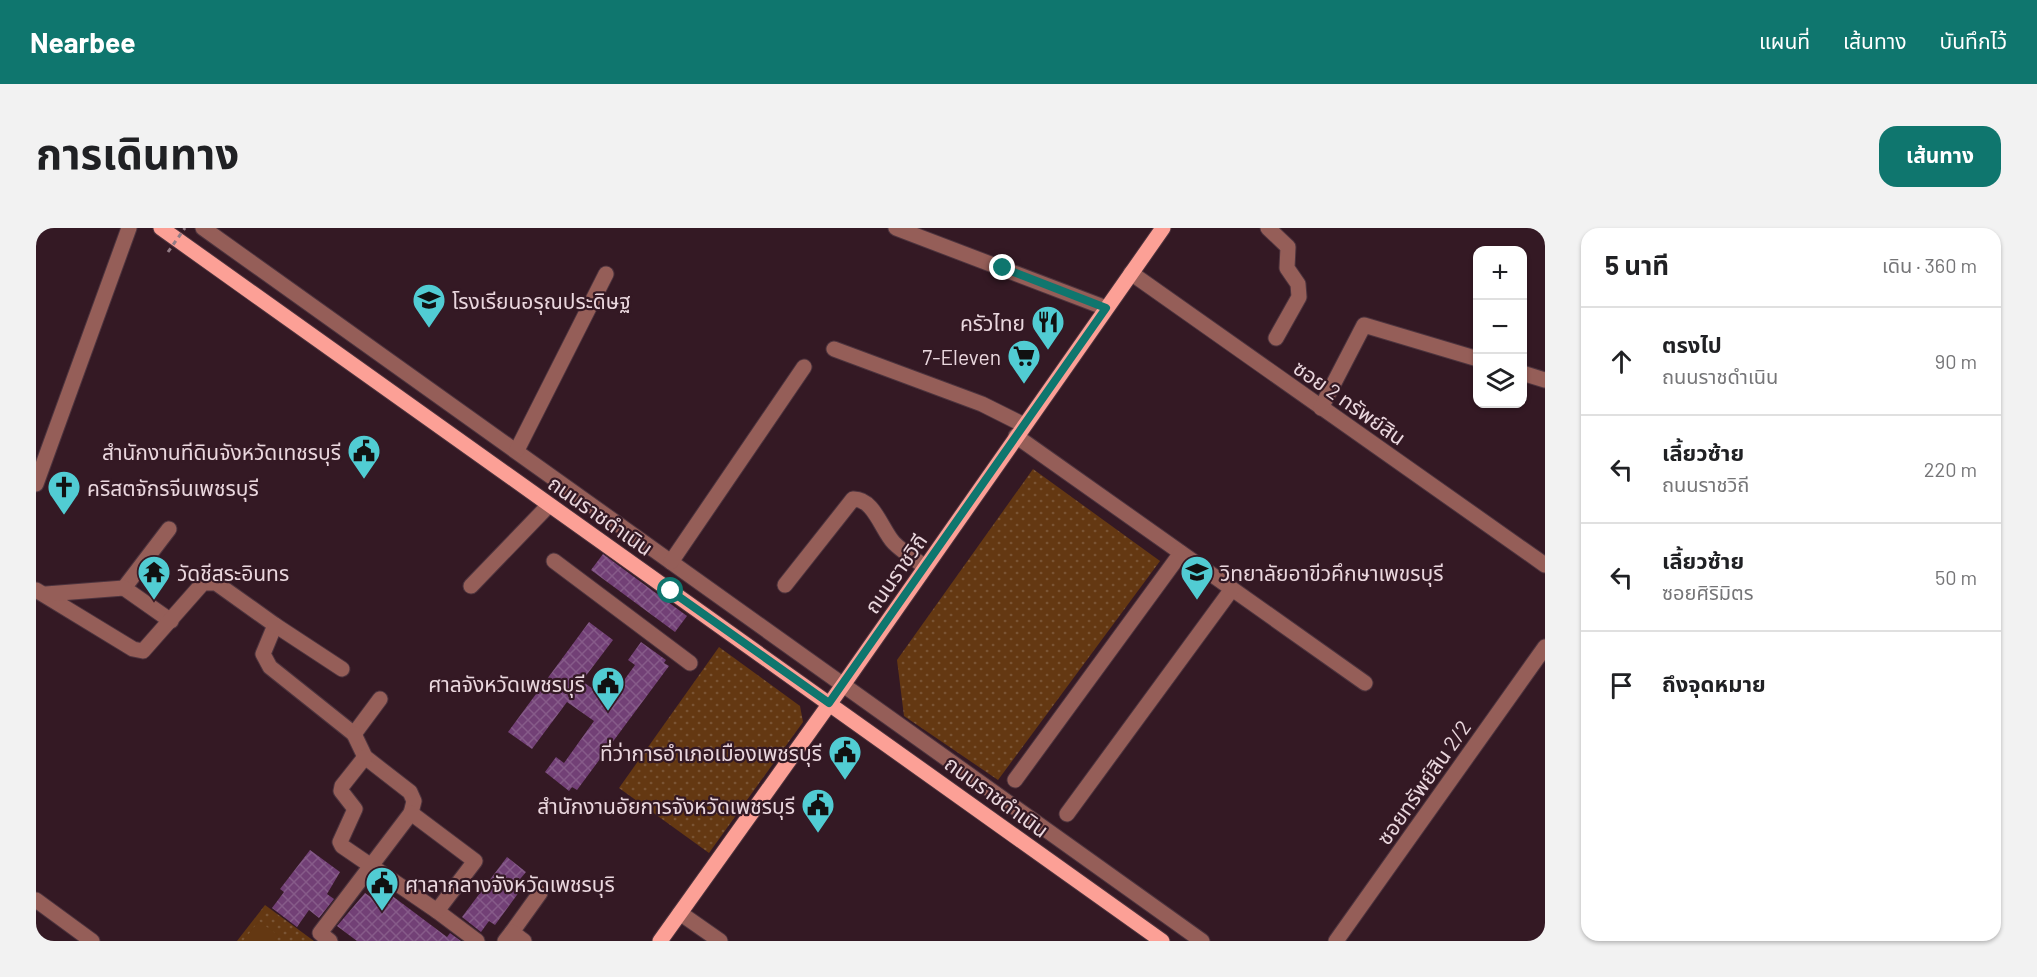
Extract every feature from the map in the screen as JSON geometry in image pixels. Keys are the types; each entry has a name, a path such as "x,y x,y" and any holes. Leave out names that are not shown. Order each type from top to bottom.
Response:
{"main road":[{"name":"ถนนราชดำเนิน","path":"161,228 423,412 549,505 994,819 1162,941"},
{"name":"ถนนราชวิถี","path":"660,941 843,685 1163,228"}],"street":[{"path":"36,484 129,228"},
{"path":"203,228 1202,941"},
{"path":"1268,228 1288,247 1287,268 1300,290 1299,297 1276,338"},
{"path":"901,229 1106,308"},
{"path":"241,285 256,265"},
{"name":"ซอย 2 ทรัพย์สิน","path":"1131,273 1545,565"},
{"path":"517,450 606,274"},
{"path":"1322,408 1364,325 1473,358"},
{"path":"834,349 982,404 1181,553 1365,683"},
{"path":"671,562 804,367"},
{"path":"1527,375 1545,380"},
{"path":"423,412 436,394"},
{"path":"785,585 853,499 864,502 881,522 894,543 925,567"},
{"path":"471,586 549,505"},
{"path":"124,588 169,529"},
{"path":"1015,780 1181,553"},
{"path":"554,561 690,663"},
{"path":"671,591 685,572"},
{"path":"41,592 138,651 148,648 198,589 208,581 216,583 275,626 342,669"},
{"path":"41,592 124,588 171,621"},
{"path":"1066,814 1232,589"},
{"path":"275,626 264,648 264,660 354,734 365,757 410,792 414,801 411,813 320,933 330,941"},
{"name":"ซอยทรัพย์สิน 2/2","path":"1336,941 1545,647"},
{"path":"354,734 380,699"},
{"path":"365,757 342,786 341,791 355,809 340,842 370,866 477,941"},
{"path":"994,819 1006,802"},
{"path":"411,813 475,861 437,911"},
{"path":"514,938 540,892"},
{"path":"36,900 92,941"},
{"path":"680,913 720,941"}],"path":[{"path":"168,252 185,228"}],"shaded area":[{"path":"1033,469 1160,561 998,780 904,716 897,660"},
{"path":"719,647 800,706 803,722 709,853 619,788"},
{"path":"265,905 314,941 237,941"},
{"path":"259,921 279,936 275,941 243,941"}],"building":[{"path":"603,554 687,616 675,632 591,570"},
{"name":"ศาลจังหวัดเพชรบุรี","path":"589,622 613,640 582,681 609,701 635,665 628,660 641,642 666,660 664,663 669,666 577,790 572,787 569,791 545,772 556,757 564,763 594,721 567,702 532,749 508,732"},
{"path":"310,850 340,872 327,894 334,899 319,918 309,910 297,927 272,908 284,892 280,889"},
{"path":"507,857 526,872 516,884 522,888 495,925 489,921 481,932 462,917"},
{"name":"ศาลากลางจังหวัดเพชรบุริ","path":"383,889 447,937 450,933 461,941 357,941 337,926 365,893 375,900"}],"place":[{"name":"โรงเรียนอรุณประดิษฐ","path":"429,329"},
{"name":"ครัวไทย","path":"1048,351"},
{"name":"7-Eleven","path":"1024,385"},
{"name":"สำนักงานทีดินจังหวัดเทชรบุรี","path":"364,480"},
{"name":"คริสตจักรจีนเพชรบุรี","path":"64,516"},
{"name":"วัดชีสระอินทร","path":"154,601"},
{"name":"วิทยาลัยอาขีวคึกษาเพขรบุรี","path":"1197,601"},
{"name":"ศาลจังหวัดเพชรบุรี","path":"608,712"},
{"name":"ที่ว่าการอำเภอเมืองเพชรบุรี","path":"845,781"},
{"name":"สำนักงานอัยการจังหวัดเพชรบุรี","path":"818,834"},
{"name":"ศาลากลางจังหวัดเพชรบุริ","path":"382,912"}],"route":[{"path":"671,591 829,703 1106,308 1003,268"}]}
